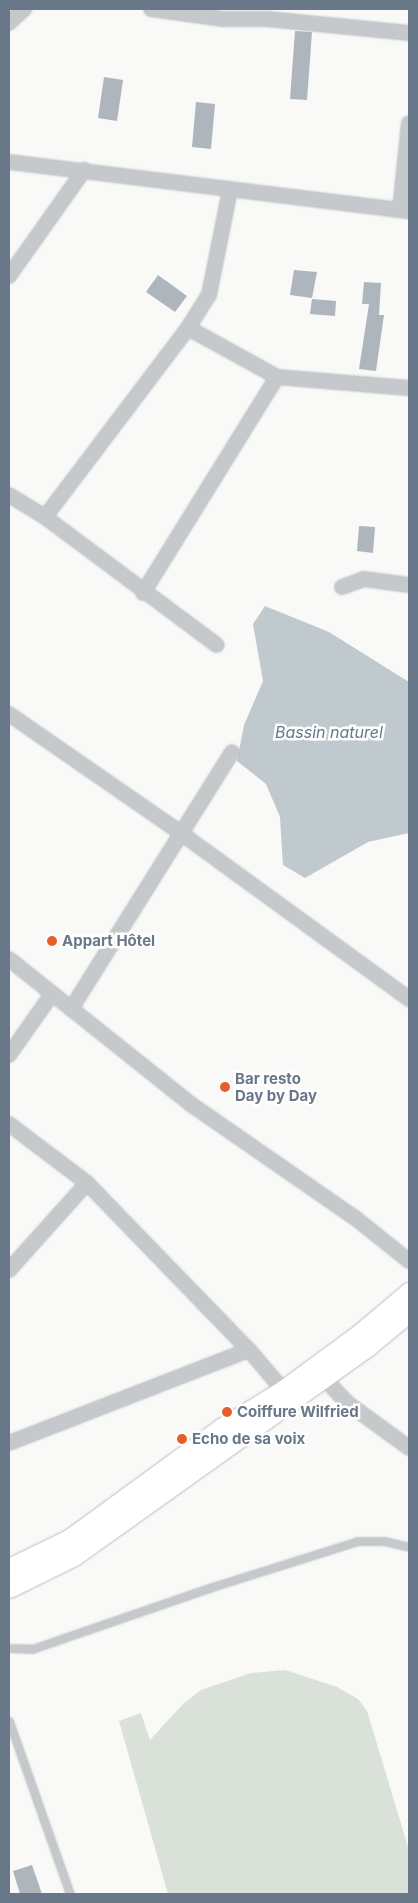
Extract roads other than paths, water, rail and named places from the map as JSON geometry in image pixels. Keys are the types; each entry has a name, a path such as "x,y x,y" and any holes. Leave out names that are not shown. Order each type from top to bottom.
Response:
{"main road":[{"path":"9,1568 69,1539 221,1428 283,1390 358,1336 409,1292"},
{"path":"9,1588 74,1556 324,1378 409,1312"}],"street":[{"path":"9,24 24,9"},
{"path":"151,9 223,19 267,19 409,32"},
{"path":"9,162 405,210 409,123"},
{"path":"9,276 84,170"},
{"path":"45,517 188,328 209,295 230,190"},
{"path":"188,328 277,377 409,388"},
{"path":"143,593 277,377"},
{"path":"9,495 45,517 143,593 217,645"},
{"path":"342,587 364,579 409,585"},
{"path":"9,714 182,834 409,999"},
{"path":"71,1009 232,752"},
{"path":"9,960 192,1105 354,1217 409,1261"},
{"path":"9,1055 52,994"},
{"path":"9,1124 87,1183 249,1350 283,1390"},
{"path":"9,1270 87,1183"},
{"path":"9,1443 249,1350"},
{"path":"324,1378 346,1402 409,1448"}],"lane":[{"path":"9,1648 32,1649 212,1587 358,1541 384,1541 409,1547"},
{"path":"9,1720 70,1894"}],"water":[{"name":"Bassin naturel","path":"265,606 329,632 409,682 409,833 368,842 305,878 283,865 280,817 266,784 237,761 244,725 263,681 253,624"}],"place":[{"name":"Appart Hôtel","path":"52,941"},
{"name":"Bar resto Day by Day","path":"225,1087"},
{"name":"Coiffure Wilfried","path":"227,1412"},
{"name":"Echo de sa voix","path":"182,1439"}]}
